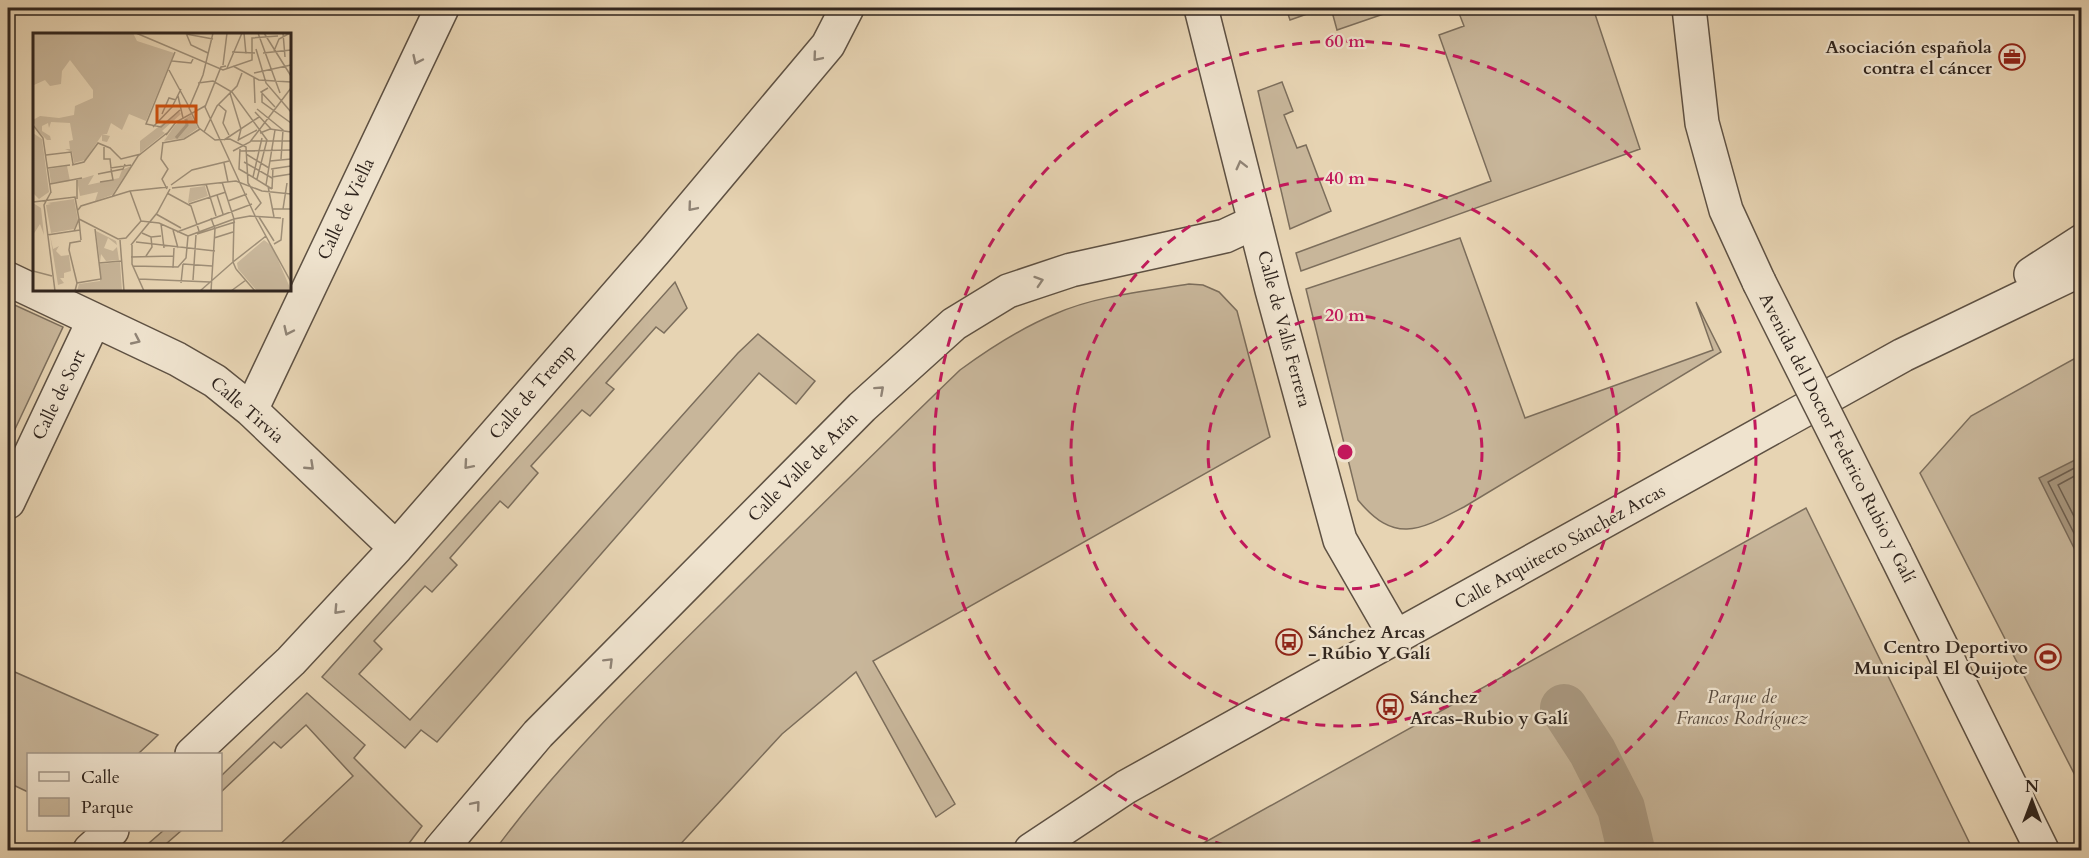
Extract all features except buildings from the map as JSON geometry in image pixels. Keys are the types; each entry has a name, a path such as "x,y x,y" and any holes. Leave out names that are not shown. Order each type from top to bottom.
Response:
{"street":[{"name":"Calle de Viella","path":"251,410 442,8"},
{"name":"Calle de Tremp","path":"193,753 291,661 396,548 655,251 828,45 847,8"},
{"name":"Calle de Valls Ferrera","path":"1201,8 1255,222 1340,540 1397,639"},
{"name":"Avenida del Doctor Federico Rubio y Galí","path":"1689,8 1702,123 1726,210 1759,282 2042,850"},
{"name":"Calle Valle de Arán","path":"440,850 538,734 862,407 954,324 1008,291 1071,270 1225,236 1255,222"},
{"name":"Calle Arquitecto Sánchez Arcas","path":"1903,356 2082,241"},
{"name":"Calle Arquitecto Sánchez Arcas","path":"1031,850 1126,787 1397,639 1903,356 2082,269"},
{"name":"Calle Tirvia","path":"8,279 177,358 215,381 251,410 396,548"},
{"name":"Calle de Sort","path":"8,502 94,321"},
{"path":"90,850 111,831"}],"green space":[{"path":"1286,8 1324,8 1290,20"},
{"path":"1331,8 1401,8 1337,30"},
{"path":"1457,8 1593,8 1640,149 1301,271 1296,253 1491,181 1439,35 1464,26"},
{"path":"1282,82 1293,111 1284,115 1297,148 1306,145 1331,211 1290,229 1258,91"},
{"path":"1460,238 1525,418 1713,350 1696,302 1721,352 1464,507 1421,527 1396,528 1371,514 1358,500 1306,289"},
{"path":"675,282 687,308 664,333 656,327 606,383 614,389 590,416 582,410 531,466 538,473 508,508 500,501 450,558 457,565 432,592 425,586 374,641 382,649 359,674 410,720 738,353 758,334 815,381 796,404 759,373 437,742 421,730 405,748 322,677"},
{"path":"1189,284 1203,285 1219,292 1237,311 1270,437 873,661 955,804 936,817 856,672 782,734 675,850 495,850 545,787 627,698 960,370 1018,332 1070,308 1121,295"},
{"path":"8,302 63,327 8,444"},
{"name":"Centro Deportivo Municipal El Quijote","path":"2081,355 2081,787 1920,473 1971,416"},
{"name":"Parque de Francos Rodríguez","path":"1806,508 1973,850 1191,850"},
{"path":"8,669 158,735 139,753 27,753 27,792 9,783"},
{"path":"307,693 365,745 354,758 422,826 404,850 274,850 353,776 306,725 281,748 274,742 222,791 222,775"},
{"path":"163,831 181,831 159,850 141,850"}],"water":[{"path":"2081,457 2081,562 2039,478"}],"waterway":[{"path":"1564,708 1592,751 1621,808 1631,850"}],"place":[{"name":"Asociación española contra el cáncer","path":"2012,57"},
{"name":"Sánchez Arcas - Rubio Y Galí","path":"1289,642"},
{"name":"Centro Deportivo Municipal El Quijote","path":"2048,657"},
{"name":"Sánchez Arcas-Rubio y Galí","path":"1390,707"}]}
